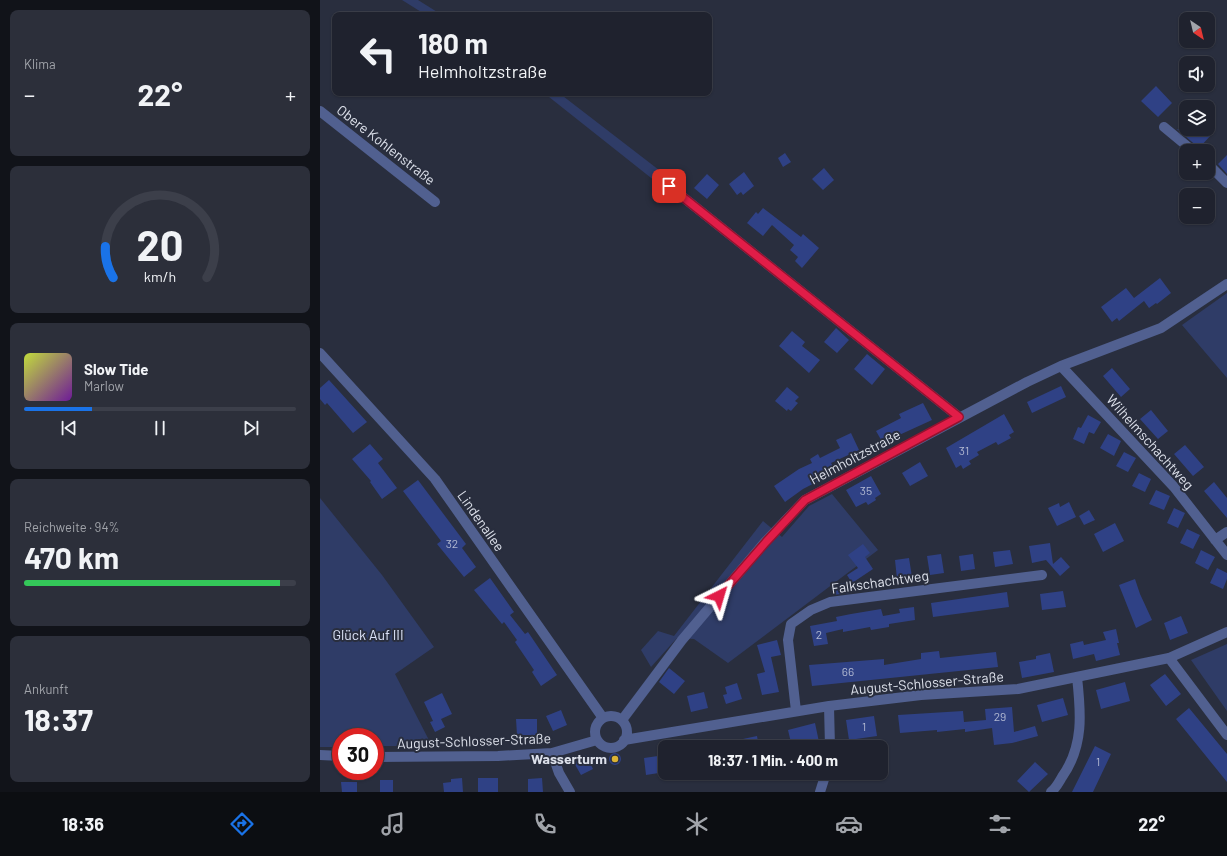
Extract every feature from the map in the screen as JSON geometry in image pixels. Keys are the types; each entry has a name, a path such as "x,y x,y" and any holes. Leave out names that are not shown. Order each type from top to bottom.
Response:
{"street":[{"name":"Obere Kohlenstraße","path":"320,111 435,202"},
{"path":"1164,127 1185,144"},
{"path":"1215,171 1227,183"},
{"path":"669,186 959,417"},
{"name":"Helmholtzstraße","path":"622,720 682,640 766,542 805,500 959,417 1061,366 1161,328 1227,284"},
{"name":"Lindenallee","path":"320,353 435,479 603,718"},
{"name":"Wilhelmschachtweg","path":"1061,366 1174,487 1227,555"},
{"path":"1216,540 1227,532"},
{"name":"Falkschachtweg","path":"796,711 788,640 791,624 811,610 830,602 1042,575"},
{"name":"August-Schlosser-Straße","path":"624,740 829,706 921,695 1018,690 1169,658 1227,632"},
{"path":"1169,658 1227,735"},
{"path":"1051,792 1070,766 1079,740 1081,713 1077,677"},
{"path":"829,706 830,740"},
{"path":"613,716 622,720 626,730 624,740 616,747 611,748 601,744 597,740 595,735 596,725 603,718 613,716"},
{"name":"August-Schlosser-Straße","path":"384,757 498,756 552,753 597,740"},
{"path":"552,753 559,773 570,792"},
{"path":"320,755 332,756"},
{"path":"820,792 824,780"}],"green space":[{"path":"402,0 418,0 437,12 421,12"},
{"path":"548,96 563,96 672,180 665,189"},
{"path":"1227,293 1227,378 1182,325"},
{"path":"832,494 878,550 728,663 694,639 677,638 651,667 641,650 658,631 674,636 763,521 782,537 809,506"},
{"name":"Glück Auf III","path":"320,498 382,575 434,647 395,674 432,746 384,746 384,728 332,728 332,747 320,747"},
{"path":"1227,644 1227,711 1191,660"}],"building":[{"path":"1156,86 1172,103 1158,117 1141,101"},
{"path":"1185,136 1210,136 1203,144 1194,144"},
{"path":"785,153 791,162 783,167 778,158"},
{"path":"1227,155 1227,174 1218,164"},
{"path":"824,168 834,180 823,190 812,179"},
{"path":"744,172 754,186 743,195 741,192 737,195 729,184"},
{"path":"707,174 719,185 707,199 694,188"},
{"path":"763,208 801,237 803,234 819,248 802,268 795,261 798,257 790,250 794,245 772,225 763,236 747,223 756,212 758,214"},
{"path":"1160,278 1171,293 1157,304 1156,303 1149,308 1144,301 1119,321 1117,318 1112,322 1101,307 1126,288 1134,298"},
{"path":"836,328 849,340 837,353 824,342"},
{"path":"792,331 805,342 802,346 820,360 809,373 779,346"},
{"path":"867,354 885,369 872,385 854,369"},
{"path":"1112,368 1130,389 1121,397 1103,376"},
{"path":"329,380 367,422 353,433 327,403 325,405 320,399 320,388"},
{"path":"1061,386 1066,397 1032,413 1027,402"},
{"path":"787,387 799,397 795,401 798,403 791,411 788,409 787,411 775,401"},
{"path":"923,403 932,420 897,436 898,437 884,445 876,431 901,418 899,414"},
{"path":"1151,410 1168,431 1158,439 1140,419"},
{"path":"1004,414 1014,432 1009,435 1011,438 998,445 996,442 977,452 979,455 969,461 971,464 963,469 961,465 956,468 946,448"},
{"path":"1088,415 1101,422 1094,434 1089,432 1084,444 1073,439 1078,427 1081,428"},
{"path":"851,433 859,450 831,463 836,472 803,489 785,502 774,486 799,469 812,463 810,459 818,454 820,458 840,448 836,440"},
{"path":"1108,434 1121,441 1114,456 1100,448"},
{"path":"370,444 383,459 378,463 397,488 382,499 370,482 371,481 352,459"},
{"path":"1185,445 1204,467 1193,476 1174,454"},
{"path":"1124,452 1136,458 1128,472 1116,466"},
{"path":"920,462 928,476 910,486 902,473"},
{"path":"1139,473 1151,479 1145,492 1132,486"},
{"path":"871,476 881,494 875,498 876,500 868,505 866,502 856,507 846,490"},
{"path":"418,480 466,544 462,548 476,567 464,577 437,544 441,541 403,491"},
{"path":"1214,482 1227,498 1227,518 1204,491"},
{"path":"1156,490 1170,496 1164,510 1149,504"},
{"path":"1069,502 1076,517 1057,526 1048,508 1059,503 1060,507"},
{"path":"1174,508 1185,513 1178,528 1167,523"},
{"path":"1089,510 1095,520 1084,525 1079,516"},
{"path":"1115,523 1124,541 1103,552 1094,534"},
{"path":"1187,529 1200,535 1193,549 1180,543"},
{"path":"1050,543 1053,564 1061,557 1070,567 1060,576 1046,560 1032,563 1029,546"},
{"path":"863,544 870,553 865,557 873,569 852,583 847,575 858,568 848,555"},
{"path":"1010,550 1013,564 995,567 993,552"},
{"path":"1201,550 1215,557 1208,570 1195,563"},
{"path":"941,554 944,573 930,575 927,556"},
{"path":"973,554 975,569 961,571 959,556"},
{"path":"909,558 912,577 897,579 895,560"},
{"path":"1217,568 1227,573 1227,579 1223,589 1210,583"},
{"path":"490,578 514,612 510,615 525,634 528,632 557,675 541,686 532,672 534,670 515,642 517,640 504,622 502,624 474,590"},
{"path":"1135,579 1152,620 1136,628 1119,585"},
{"path":"848,582 850,593 832,595 831,586"},
{"path":"1063,591 1066,607 1042,610 1040,594"},
{"path":"1007,592 1009,607 933,617 931,603"},
{"path":"914,607 915,620 889,624 889,627 871,630 870,627 843,632 843,629 826,633 828,644 814,646 810,626 837,621 836,617 851,614 881,609 883,616 900,613 899,609"},
{"path":"1181,616 1188,633 1170,640 1164,623"},
{"path":"1116,629 1120,655 1096,661 1094,654 1073,659 1070,644 1083,641 1084,645 1106,640 1103,632"},
{"path":"777,640 781,655 771,657 779,692 762,695 757,674 765,672 757,645"},
{"path":"939,651 940,658 996,652 998,667 812,686 809,665 884,659 884,665 921,659 921,653"},
{"path":"1050,653 1054,672 1022,678 1019,662 1036,659 1036,656"},
{"path":"669,668 685,681 674,694 659,682"},
{"path":"1165,674 1181,694 1166,706 1150,685"},
{"path":"1125,682 1130,701 1101,709 1096,690"},
{"path":"737,683 742,699 726,704 723,695 727,694 725,687"},
{"path":"704,692 708,708 691,712 687,696"},
{"path":"442,693 452,714 441,719 445,727 435,732 430,722 433,721 424,702"},
{"path":"1063,698 1068,715 1042,722 1037,705"},
{"path":"1012,707 1014,732 1035,726 1038,736 1012,743 994,745 992,728 965,732 965,729 937,732 937,730 900,733 898,715 963,711 964,722 986,720 985,709"},
{"path":"1189,708 1227,754 1227,782 1176,719"},
{"path":"561,710 567,725 553,731 546,716"},
{"path":"874,716 877,736 849,740 846,720"},
{"path":"516,719 537,719 537,735 517,735"},
{"path":"815,723 819,740 790,740 788,730"},
{"path":"757,736 758,740 738,740"},
{"path":"1095,746 1111,754 1093,792 1072,792"},
{"name":"Wasserturm","path":"613,753 617,753 621,759 617,765 613,765 609,761 609,757"},
{"path":"586,755 593,769 581,775 573,761"},
{"path":"658,756 658,773 646,775 644,758"},
{"path":"1035,762 1048,774 1029,792 1017,781"},
{"path":"462,778 463,792 444,792 443,783 451,782 451,779"},
{"path":"478,778 498,778 498,792 478,792"},
{"path":"542,778 543,792 528,792 528,779"},
{"path":"380,780 393,780 393,792 380,792"},
{"path":"341,782 357,782 357,792 342,792"}],"place":[{"name":"Wasserturm","path":"615,759"}],"route":[{"path":"669,186 959,417 805,500 719,596"}]}
